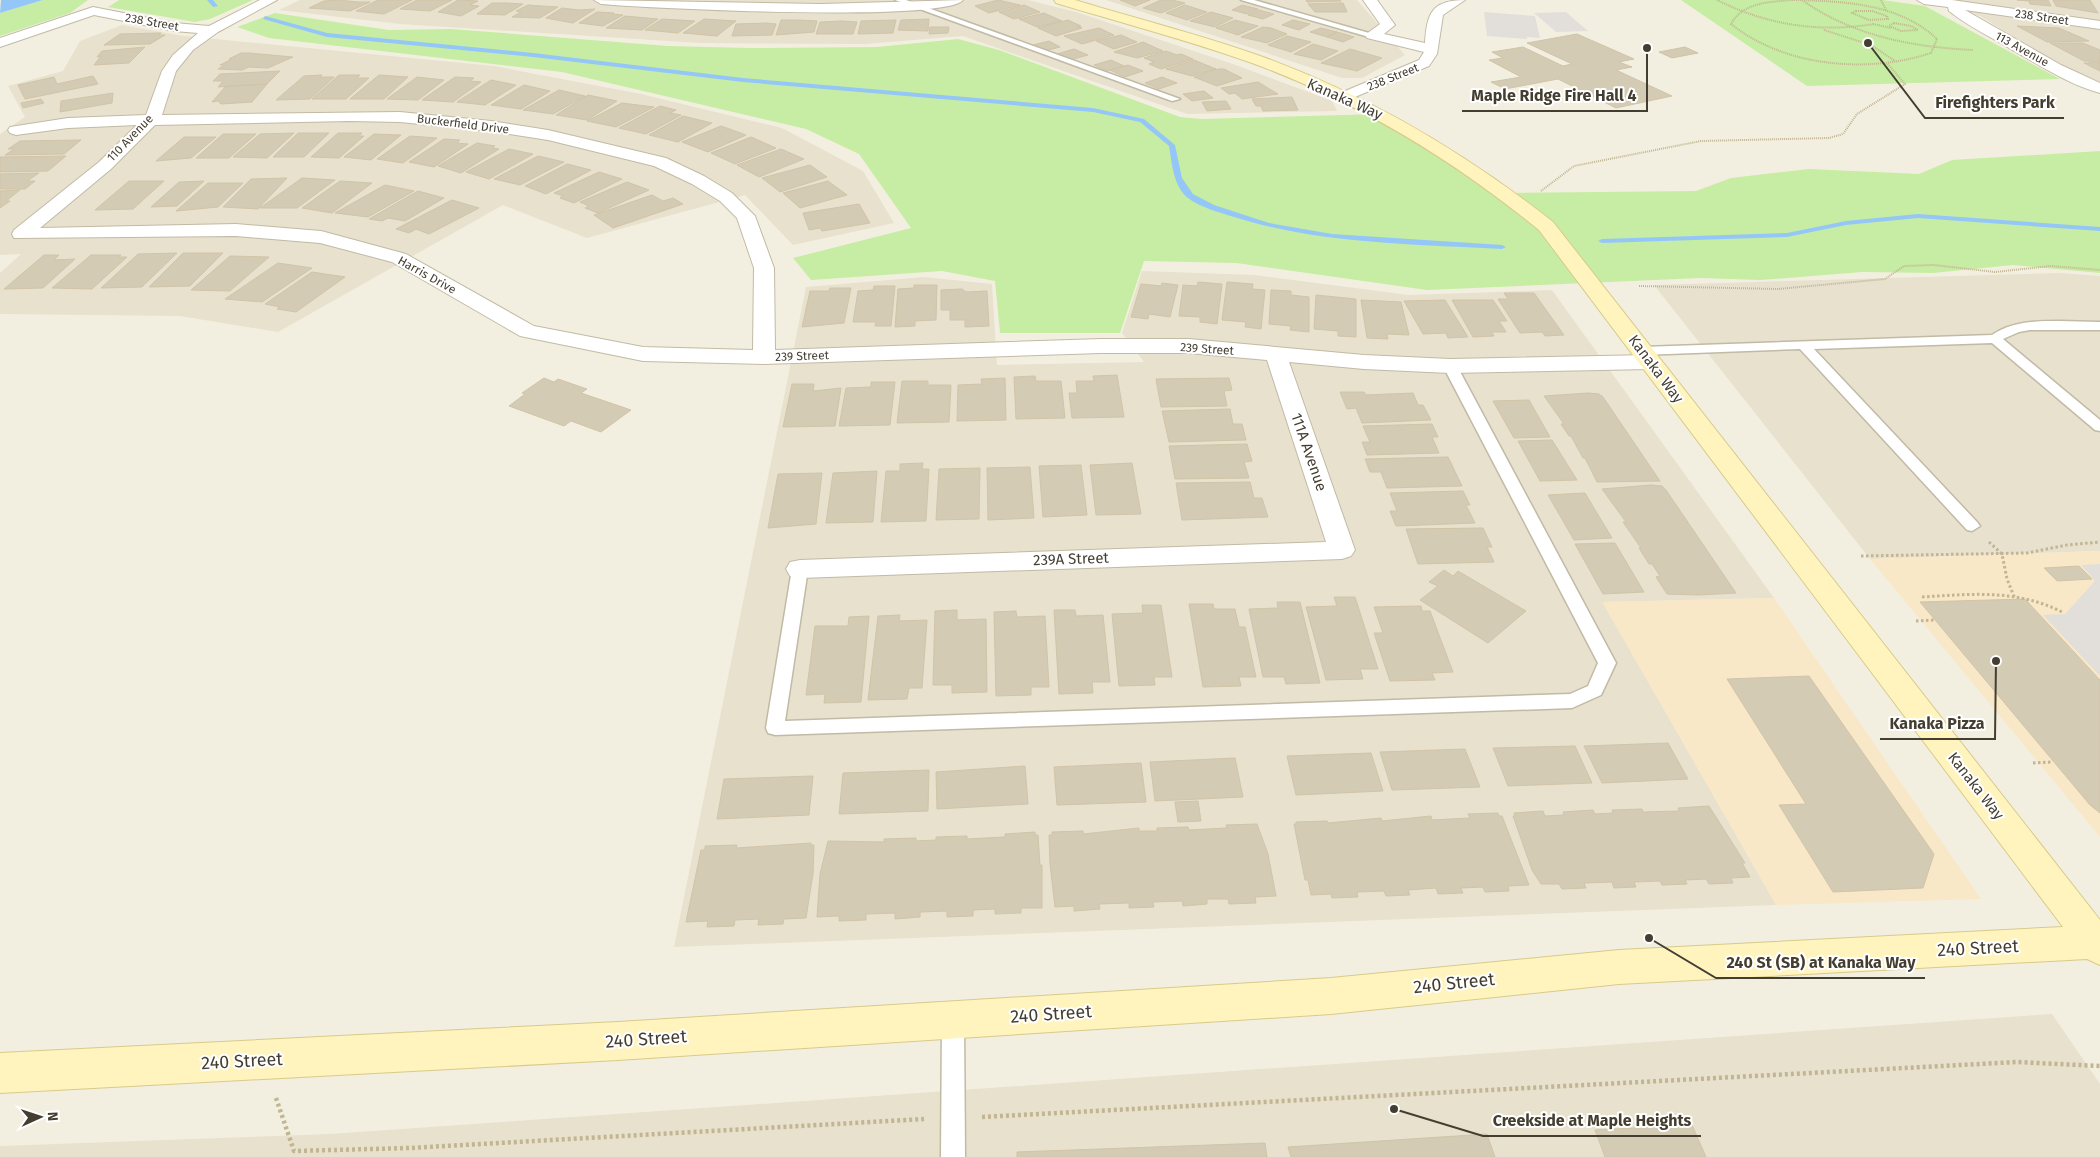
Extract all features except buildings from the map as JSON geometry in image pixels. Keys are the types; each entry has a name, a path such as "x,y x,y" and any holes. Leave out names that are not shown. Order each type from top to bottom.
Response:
{"main road":[{"name":"Kanaka Way","path":"1060,0 1214,46 1275,68 1343,97 1433,142 1512,197 1546,226 2098,944"},
{"name":"240 Street","path":"0,1073 608,1042 1331,996 1619,967 2098,944"}],"street":[{"name":"110 Avenue","path":"20,234 122,149 151,120 162,98 168,73 185,49 212,30 270,0"},
{"path":"601,0 674,7 761,4 914,6 956,0"},
{"path":"1370,0 1388,25 1372,35"},
{"name":"238 Street","path":"1343,97 1418,67 1429,59 1434,17 1439,9 1458,0"},
{"name":"238 Street","path":"1924,0 2100,25"},
{"name":"113 Avenue","path":"1949,4 1965,17 2015,45 2071,76 2100,88"},
{"name":"238 Street","path":"0,43 93,11 174,27 212,30"},
{"path":"1372,35 1431,49"},
{"name":"Buckerfield Drive","path":"16,130 68,123 349,116 447,121 548,135 660,162 698,180 726,197 746,216 764,268 764,357"},
{"name":"Harris Drive","path":"20,234 236,230 321,237 399,258 528,331 643,354 764,357"},
{"name":"239 Street","path":"764,357 1101,346 1189,346 1364,362 1450,366 1646,356"},
{"name":"111A Avenue","path":"1276,355 1342,550"},
{"name":"239A Street","path":"800,569 1342,550"}],"lane":[{"path":"899,0 1175,99"},
{"path":"1245,0 1372,35"},
{"path":"1995,339 2000,333 2021,328 2054,324 2100,326"},
{"path":"1646,356 1803,345 1995,339 2100,427"},
{"path":"1803,345 1972,526"},
{"path":"800,569 775,728 1572,701 1595,690 1607,662 1450,366"},
{"path":"952,1157 953,1020"}],"path":[{"path":"1717,0 1740,11 1782,23 1819,28 1855,28 1874,24"},
{"path":"1801,0 1823,14 1855,28 1934,47"},
{"path":"1801,0 1853,4 1886,10 1919,23 1932,31 1937,39 1931,52 1910,60 1887,62 1830,60 1777,50 1764,45 1731,24 1740,11 1770,2 1801,0"},
{"path":"1881,0 1886,10"},
{"path":"1866,10 1888,17 1918,30 1911,32 1892,29 1874,24 1852,13 1866,10"},
{"path":"1863,19 1882,21 1891,12"},
{"path":"1892,29 1890,25 1903,24"},
{"path":"1819,28 1871,45 1896,62"},
{"path":"1512,197 1545,189 1551,185 1560,173 1574,166 1701,141 1829,138 1843,134 1857,114 1905,84 1888,66 1887,62"},
{"path":"1639,286 1778,290 1886,280 1904,266 1934,265 1995,272 2051,266 2100,270"},
{"path":"1972,526 2002,554 2007,579 2015,599"},
{"path":"1861,556 2027,554 2068,545 2100,542"},
{"path":"1922,597 2013,594 2038,600 2062,612"},
{"path":"1916,621 1934,620"},
{"path":"2032,763 2052,762"},
{"path":"264,1060 294,1151 410,1148 2017,1062 2100,1066"}],"shaded area":[{"path":"300,0 1028,0 1076,12 1233,64 1332,101 1337,111 1187,114 963,36 865,44 700,43 400,24 279,10"},
{"path":"1106,0 1357,0 1405,55 1362,78 1342,78"},
{"path":"1933,0 2100,0 2100,82 2045,57 1982,17"},
{"path":"1484,12 1535,16 1540,38 1487,36"},
{"path":"1566,12 1588,31 1556,32 1534,13"},
{"path":"122,25 184,36 494,66 641,94 782,128 863,171 894,223 793,245 745,195 587,238 503,205 278,332 180,316 0,314 0,273 21,254 0,255 0,134 25,117 8,86 63,71 80,41"},
{"path":"1142,271 1254,275 1409,295 1552,290 1774,598 1603,602 1776,905 674,947 806,287 924,277 992,284 997,365 1144,362 1122,333"},
{"path":"2060,273 2100,276 2100,551 1870,559 1654,285"},
{"path":"2100,551 2100,837 1870,559"},
{"path":"2100,564 2100,676 2043,615 2065,614 2095,581 2081,565"},
{"path":"1774,598 1981,899 1776,905 1602,602"},
{"path":"2052,1014 2100,1084 2100,1157 0,1157 0,1146 330,1134"}],"green space":[{"path":"43,0 88,0 70,13 0,36 0,13"},
{"path":"119,0 253,0 210,19 195,22 108,7"},
{"path":"1681,0 1883,0 1925,6 2060,79 1807,86"},
{"path":"275,13 389,30 451,29 668,46 750,48 877,47 958,39 999,50 1180,117 1202,119 1380,114 1508,193 1696,191 1731,178 1809,169 1919,174 1952,160 2100,151 2100,273 2013,265 1933,273 1862,272 1761,280 1700,278 1427,290 1236,263 1144,261 1120,333 1000,333 995,281 942,271 811,280 793,258 911,228 859,154 806,129 562,72 269,38 237,27"}],"water":[{"path":"1,0 43,0 0,13"}],"waterway":[{"path":"210,0 215,6"},
{"path":"265,18 327,35 533,55 743,80 1093,110 1142,120 1172,145 1178,178 1190,196 1211,207 1268,225 1332,236 1502,247"},
{"path":"1602,241 1787,235 1846,223 1918,216 2100,229"}],"place":[{"name":"Firefighters Park","path":"1868,43"},
{"name":"Maple Ridge Fire Hall 4","path":"1647,48"},
{"name":"Kanaka Pizza","path":"1996,661"},
{"name":"240 St (SB) at Kanaka Way","path":"1649,938"},
{"name":"Creekside at Maple Heights","path":"1394,1109"}]}
